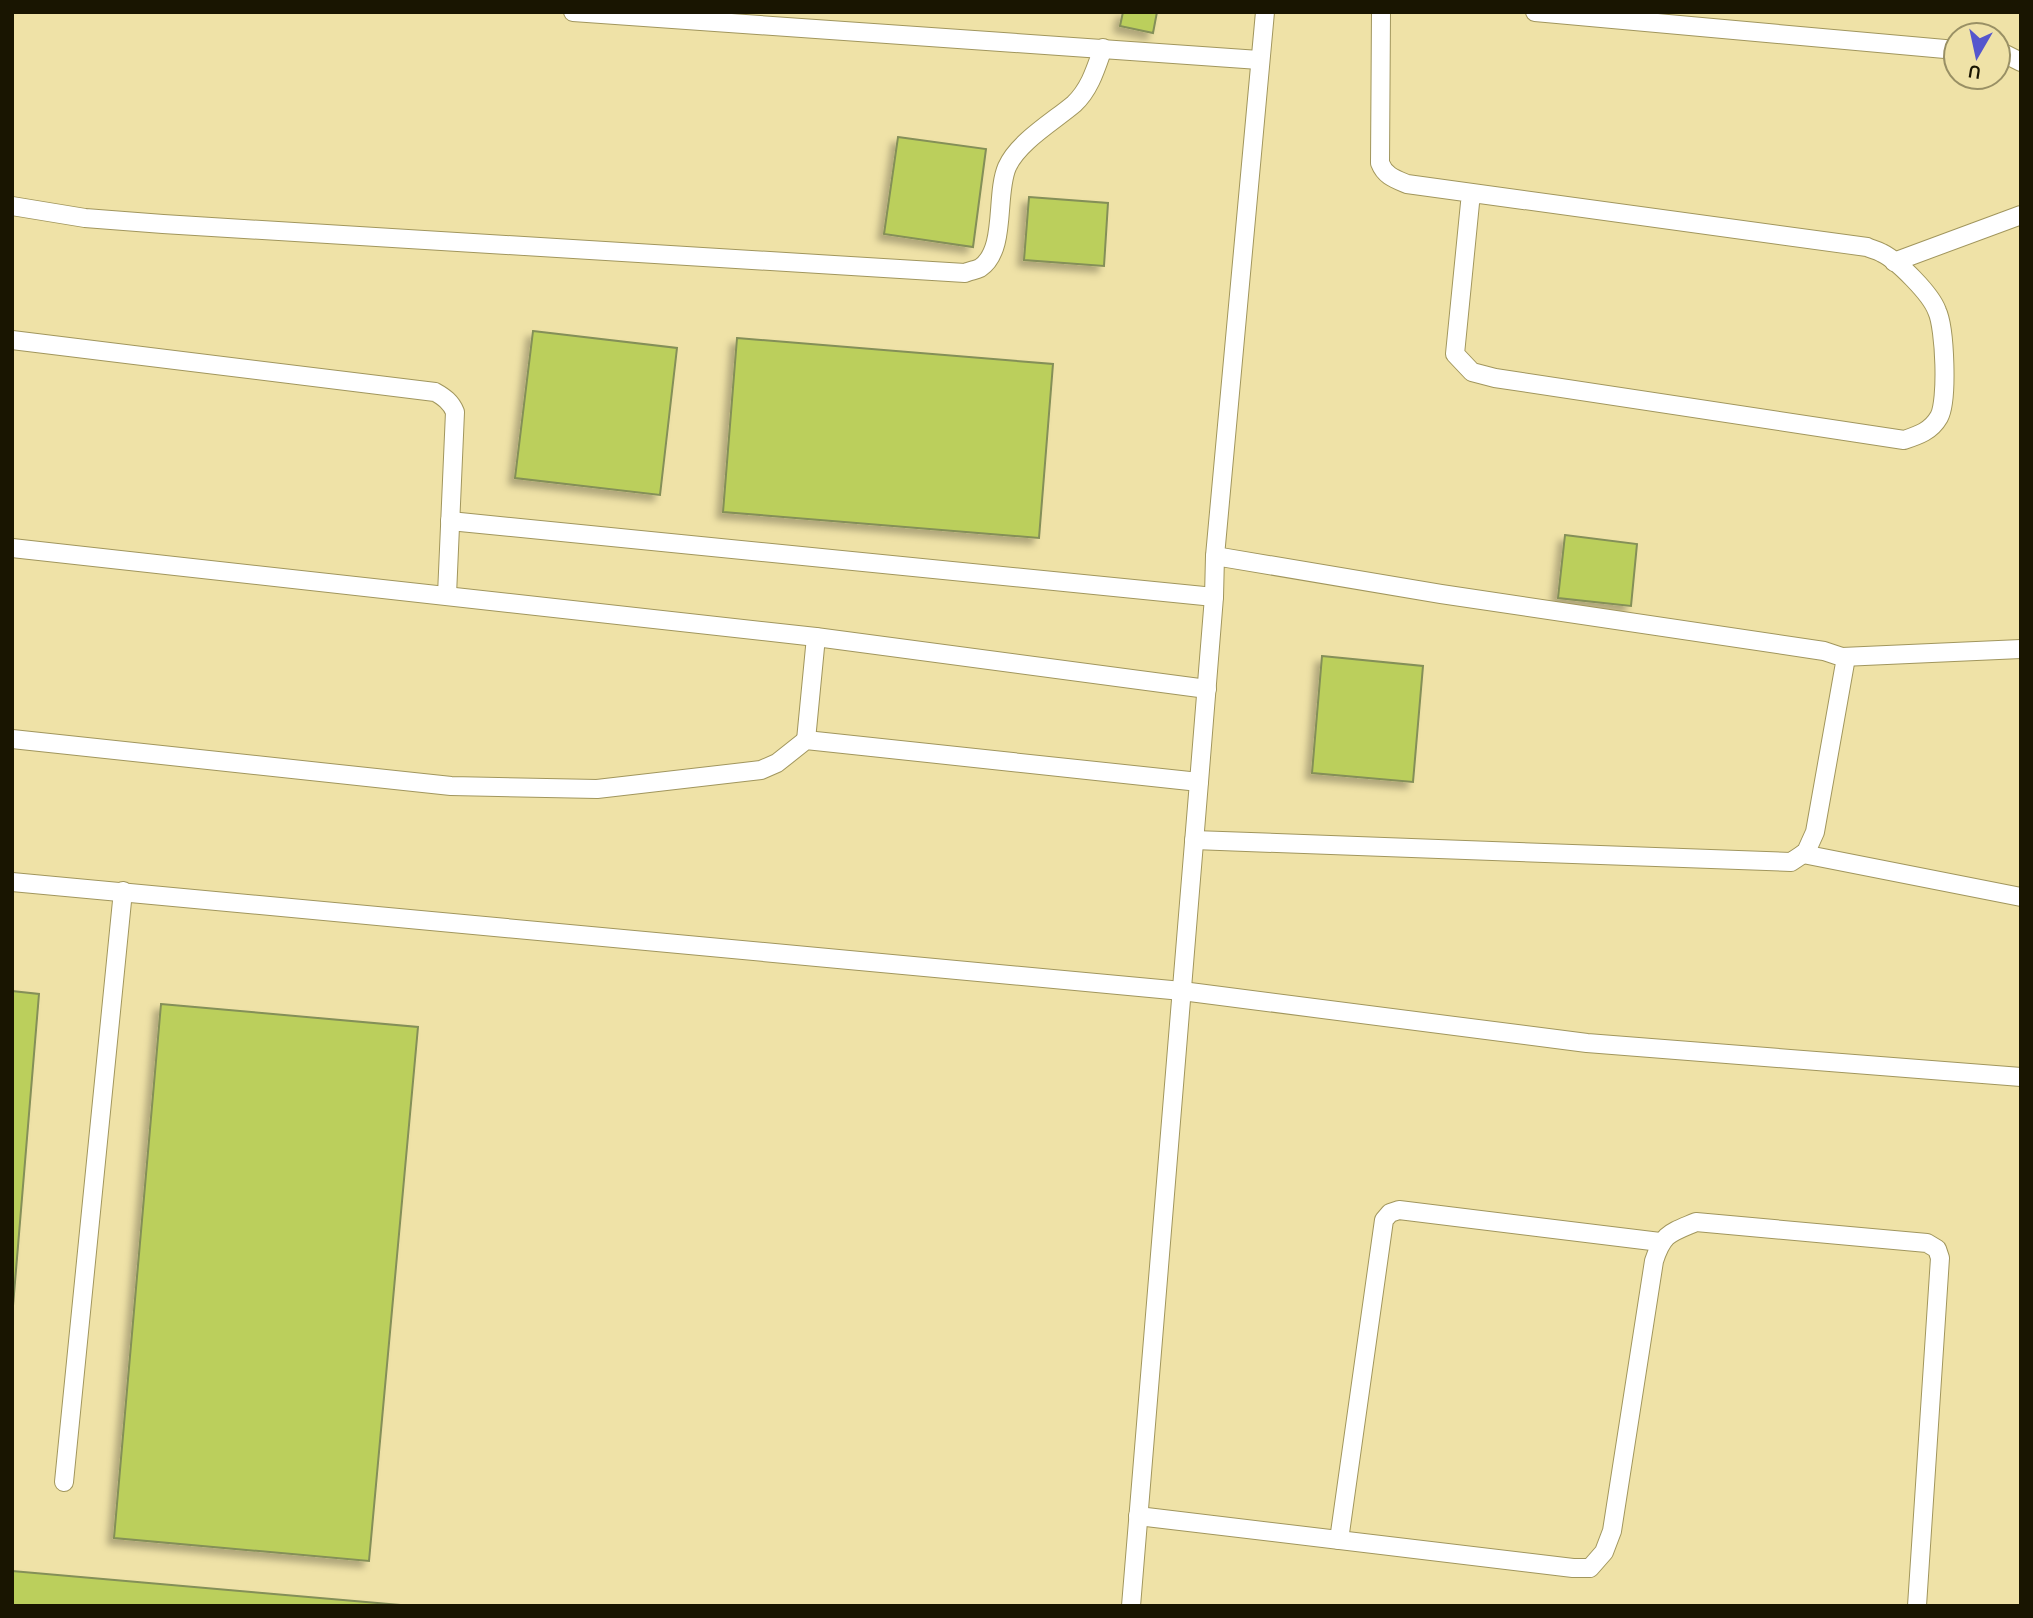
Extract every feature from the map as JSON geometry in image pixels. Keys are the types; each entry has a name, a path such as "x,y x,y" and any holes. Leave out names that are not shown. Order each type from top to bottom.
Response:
{"lane":[{"path":"573,12 1259,60"},
{"path":"1130,1606 1207,689 1215,556 1265,12"},
{"path":"1381,12 1380,163 1383,171 1390,177 1407,184 1867,247 1881,252 1919,286 1937,309 1944,334 1945,362 1940,416 1925,433 1904,440 1496,378 1472,372 1455,354 1471,193"},
{"path":"1535,12 1942,49"},
{"path":"12,206 85,218 163,224 965,273 980,268 993,253 1001,191 1008,165 1050,121 1075,103 1092,80 1103,48"},
{"path":"1894,262 2021,215"},
{"path":"12,340 435,392 448,400 454,412 447,596"},
{"path":"450,521 1214,597"},
{"path":"12,548 816,637 1207,689"},
{"path":"1215,556 1842,657 2021,649"},
{"path":"806,740 816,637"},
{"path":"1194,840 1791,862 1811,845 1815,832 1844,671 1842,657"},
{"path":"12,739 451,786 597,789 761,770 777,763 806,740 1199,782"},
{"path":"1803,854 2021,897"},
{"path":"12,882 1182,991 1587,1043 2021,1077"},
{"path":"64,1482 123,891"},
{"path":"1339,1539 1384,1220 1387,1216 1399,1210 1660,1242"},
{"path":"1138,1517 1573,1569 1590,1568 1604,1552 1612,1531 1652,1275 1660,1242 1675,1231 1696,1222 1927,1242 1939,1252 1940,1272 1917,1606"}],"building":[{"path":"1123,12 1157,12 1153,33 1120,26"},
{"path":"898,137 986,149 973,247 884,234"},
{"path":"1029,197 1108,203 1104,266 1024,260"},
{"path":"533,331 677,348 660,495 515,478"},
{"path":"737,338 1053,364 1039,538 723,512"},
{"path":"1565,535 1637,544 1631,606 1558,598"},
{"path":"1322,656 1423,666 1413,782 1312,773"},
{"path":"12,991 39,994 12,1318"},
{"path":"161,1004 418,1027 369,1561 114,1538"},
{"path":"12,1571 412,1606 12,1606"}]}
